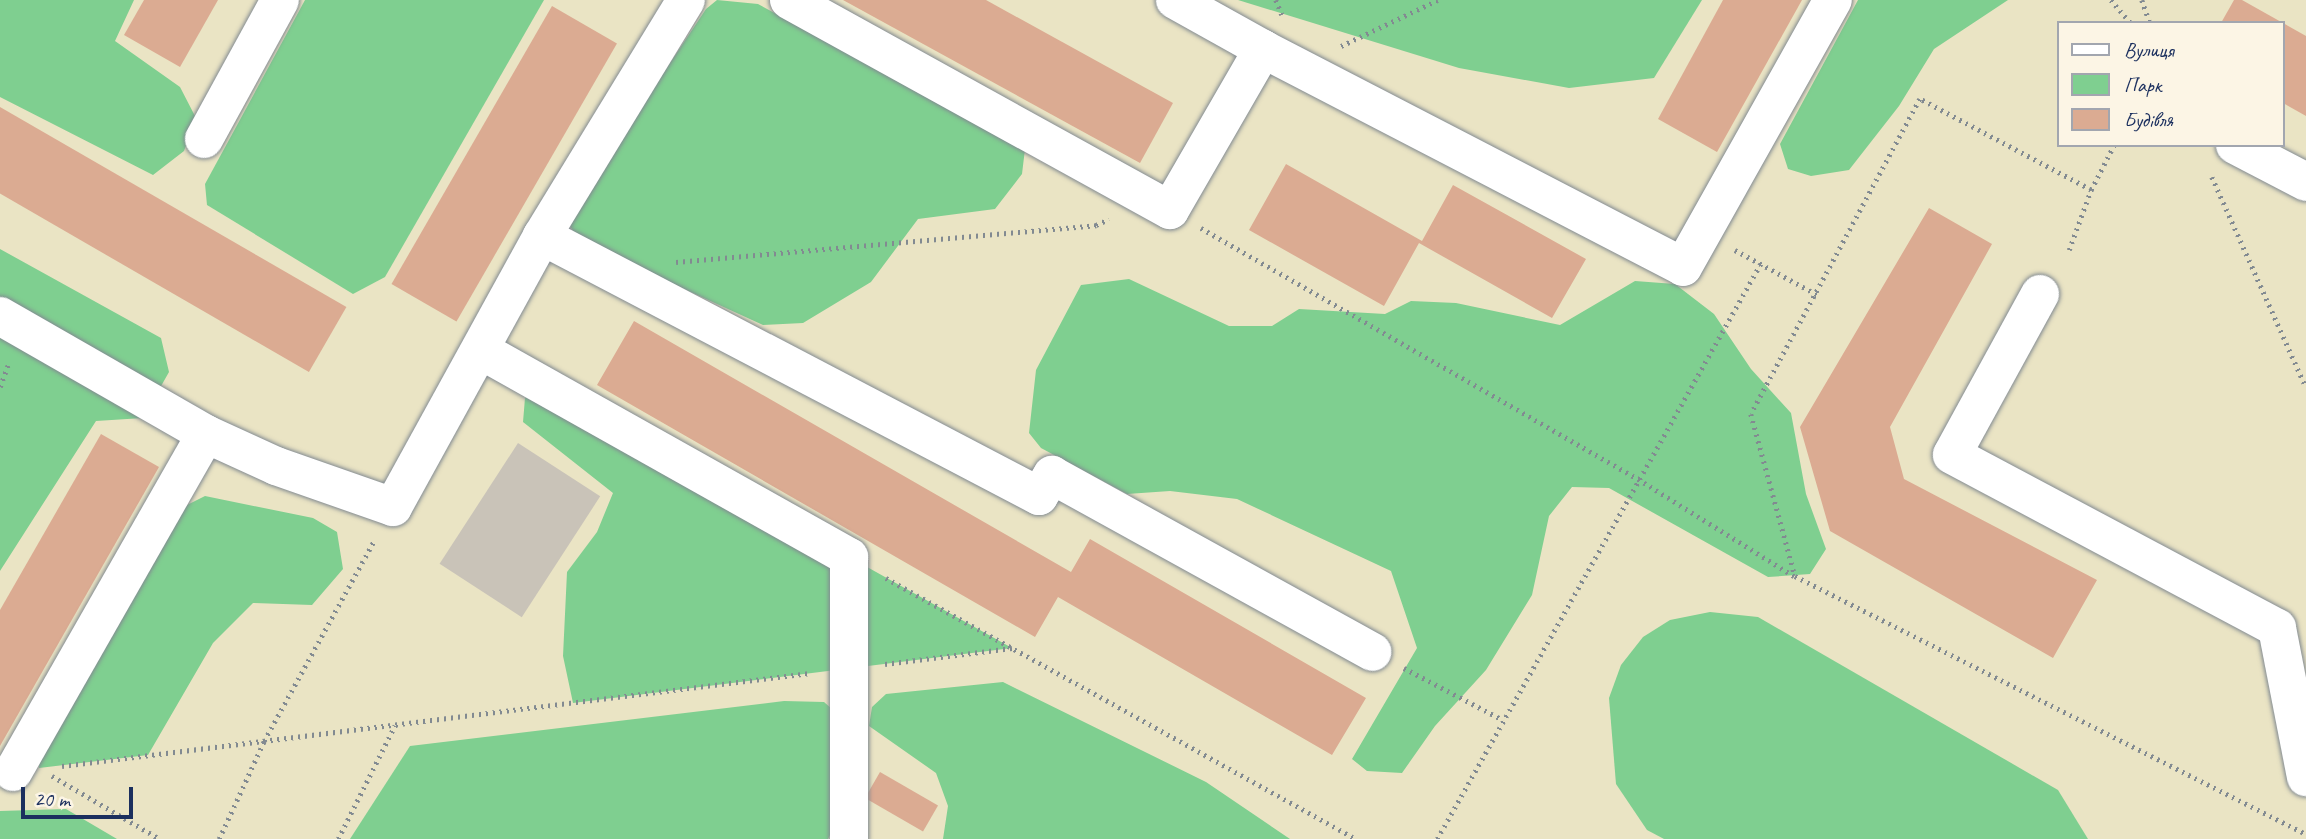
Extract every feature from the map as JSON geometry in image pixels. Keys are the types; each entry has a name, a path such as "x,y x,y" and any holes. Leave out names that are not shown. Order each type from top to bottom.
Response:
{"lane":[{"path":"204,139 280,0"},
{"path":"0,316 206,434 276,466 393,507 482,351 542,236 686,0"},
{"path":"789,0 1161,205 1263,49"},
{"path":"1175,0 1263,49 1684,267 1833,0"},
{"path":"2222,158 2306,182"},
{"path":"542,236 1040,496 1052,475 1372,652"},
{"path":"2040,294 1952,455 2277,628 2306,777"},
{"path":"482,351 849,558 849,839"},
{"path":"26,770 206,434"}],"path":[{"path":"1339,47 1438,0"},
{"path":"2111,0 2129,21"},
{"path":"2143,0 2149,21"},
{"path":"2091,190 2113,147"},
{"path":"2222,158 2306,387"},
{"path":"606,269 1096,225 1161,205 1638,479 1795,576"},
{"path":"1703,233 1818,295"},
{"path":"1437,839 1760,263"},
{"path":"219,839 264,740 393,507"},
{"path":"849,558 1356,839"},
{"path":"26,770 1012,648"},
{"path":"1372,652 1503,720"},
{"path":"338,839 395,724"},
{"path":"26,770 160,839"}],"shaded area":[{"path":"518,443 600,496 522,617 440,564"}],"green space":[{"path":"0,0 134,0 115,41 180,87 196,118 184,151 153,175 0,97"},
{"path":"305,0 544,0 385,277 353,294 207,205 205,184"},
{"path":"717,0 758,4 1025,149 1022,174 995,209 918,219 871,282 803,323 763,325 579,241 566,219 706,9"},
{"path":"1238,0 1702,0 1654,78 1569,88 1459,68"},
{"path":"1858,0 2008,0 1934,49 1899,106 1849,170 1811,176 1788,169 1780,144"},
{"path":"0,249 161,338 169,372 143,418 96,421 0,571"},
{"path":"1129,279 1229,326 1272,326 1299,309 1385,314 1411,301 1456,303 1560,325 1635,281 1675,284 1714,314 1751,369 1791,413 1806,494 1826,549 1810,574 1768,577 1609,488 1572,487 1549,516 1532,595 1486,670 1435,726 1402,773 1367,771 1352,759 1417,648 1391,571 1237,499 1170,491 1127,494 1041,448 1029,433 1036,370 1081,285"},
{"path":"543,386 1012,648 573,703 563,656 567,572 597,532 613,493 523,422 525,398"},
{"path":"205,496 313,518 337,532 343,569 312,605 253,603 213,643 148,755 39,768 40,745 185,506"},
{"path":"1710,612 1758,617 2058,790 2088,839 1664,839 1647,830 1616,784 1609,698 1621,665 1643,637 1670,620"},
{"path":"1003,682 1206,782 1290,839 943,839 948,806 936,773 869,726 872,707 886,694"},
{"path":"784,701 824,702 839,715 836,823 828,839 350,839 410,746"},
{"path":"66,809 117,839 0,839 0,811"}],"building":[{"path":"144,0 218,0 180,67 124,35"},
{"path":"843,0 986,0 1173,103 1140,163"},
{"path":"1723,0 1802,0 1717,152 1658,119"},
{"path":"2234,0 2242,0 2279,21 2222,21"},
{"path":"552,6 617,44 456,321 392,284"},
{"path":"2285,24 2306,36 2306,116 2285,104"},
{"path":"0,107 346,307 309,372 0,194"},
{"path":"1286,164 1422,241 1453,185 1586,259 1552,318 1419,243 1384,306 1249,230"},
{"path":"1929,208 1992,244 1890,427 1904,479 2097,580 2053,658 1830,531 1800,427"},
{"path":"634,321 1071,572 1090,539 1366,698 1332,755 1058,597 1035,637 597,385"},
{"path":"101,434 159,467 0,746 0,610"},
{"path":"880,772 938,806 923,831 865,798"}]}
